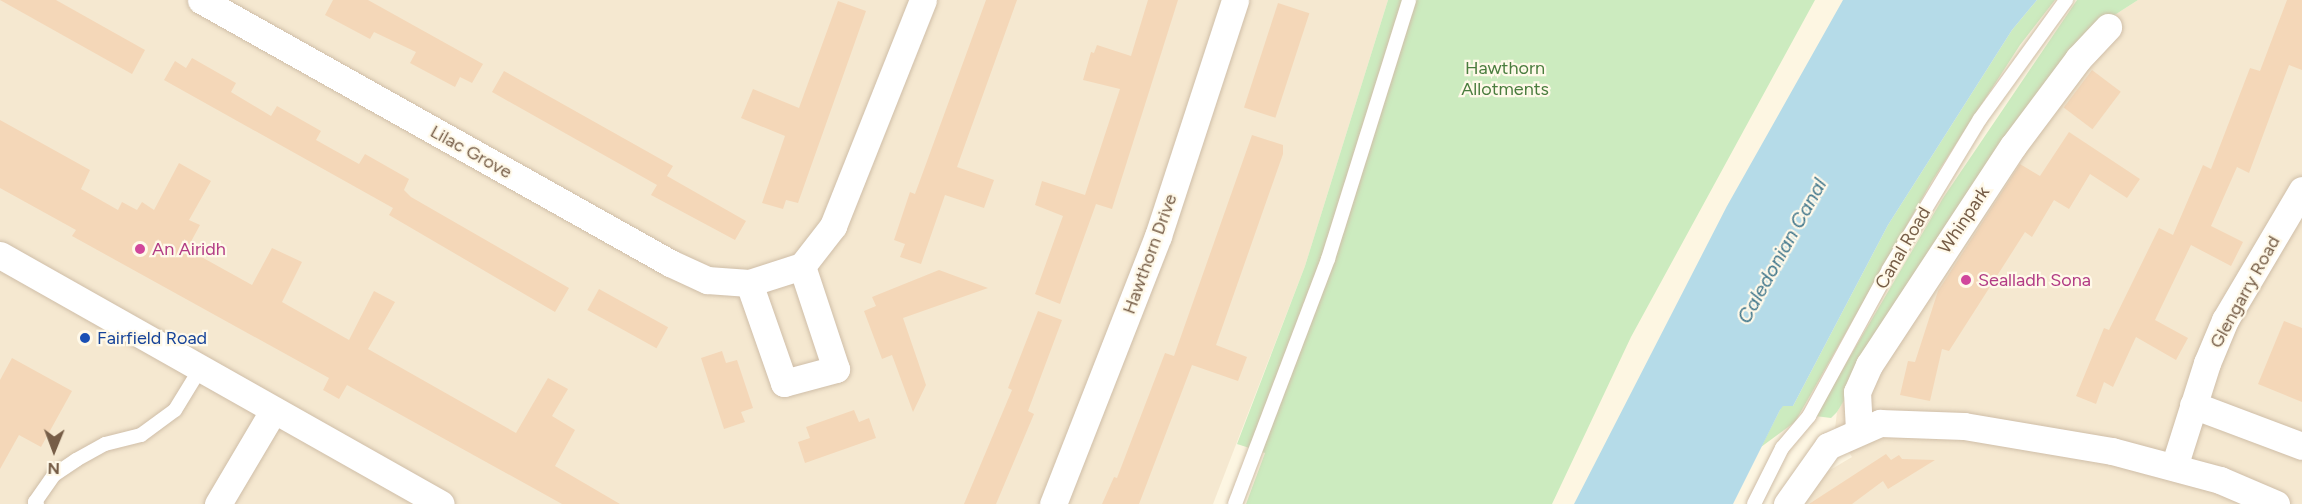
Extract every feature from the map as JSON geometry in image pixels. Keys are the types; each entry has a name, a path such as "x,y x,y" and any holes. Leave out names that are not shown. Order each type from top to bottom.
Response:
{"street":[{"name":"Lilac Grove","path":"201,0 670,263 707,280 749,283 772,279 802,266 833,226 857,175 923,0"},
{"name":"Hawthorn Drive","path":"1053,504 1158,236 1235,0"},
{"name":"Whinpark","path":"1859,430 1857,392 1869,365 2013,146 2078,59 2108,27"},
{"name":"Glengarry Road","path":"2174,467 2193,405 2225,320 2302,190"},
{"path":"0,255 441,504"},
{"path":"749,283 784,383 836,369 802,266"},
{"path":"2193,405 2302,446"},
{"path":"218,504 273,411"},
{"path":"1787,504 1828,446 1859,430 1880,423 1964,426 2112,451 2220,480 2276,504"}],"lane":[{"path":"1235,504 1328,259 1409,0"},
{"name":"Canal Road","path":"1755,504 1782,448 1809,416 1889,269 1980,119 2066,0"},
{"path":"37,504 35,502 54,475 76,460 105,444 141,435 175,410 200,369"}],"shaded area":[{"path":"0,0 1388,0 1305,266 1213,504 0,504"},
{"path":"2138,0 2302,0 2302,504 1797,504 1820,476 1852,457 1835,429 1837,412 1885,332 2110,18"}],"green space":[{"name":"Hawthorn Allotments","path":"1388,0 1815,0 1631,337 1552,504 1246,504 1265,453 1237,444 1305,266"},
{"path":"2037,0 2055,0 2020,45 1932,181 1795,422 1761,447 1782,406 1793,406 1888,225 2012,30"},
{"path":"2077,0 2138,0 2110,18 1886,332 1837,412 1831,418 1815,416 1943,198"}],"water":[{"name":"Caledonian Canal","path":"1843,0 2037,0 2012,30 1888,225 1793,406 1783,406 1780,410 1733,504 1574,504 1727,206"}],"building":[{"path":"0,0 56,0 145,50 132,74"},
{"path":"333,0 368,0 483,64 472,83 460,77 455,87 410,63 416,52 374,32 370,39 325,15"},
{"path":"986,0 1017,0 957,167 994,180 984,208 945,195 921,264 900,257 905,244 894,240 910,192 915,194"},
{"path":"1148,0 1178,0 1112,209 1096,204 1060,304 1035,294 1063,216 1035,205 1042,181 1085,195 1120,89 1083,80 1091,52 1094,53 1097,45 1131,56"},
{"path":"2287,0 2302,0 2302,70 2289,65 2249,173 2237,167 2211,226 2243,242 2231,266 2191,245 2155,320 2188,338 2176,360 2136,337 2113,387 2104,382 2096,404 2076,396 2104,328 2109,330 2159,228 2173,235 2203,165 2211,169 2250,68 2260,71"},
{"path":"838,1 866,11 798,203 786,200 783,209 762,203 785,136 741,118 753,89 799,108"},
{"path":"1278,3 1309,13 1275,118 1244,108"},
{"path":"192,58 236,83 231,92 271,116 277,106 321,131 316,140 359,164 365,154 409,179 404,190 411,197 569,288 555,312 389,215 393,208 164,80 175,61 186,68"},
{"path":"2092,70 2121,92 2092,129 2064,108"},
{"path":"504,71 673,166 667,176 746,221 735,240 651,195 657,185 492,92"},
{"path":"0,120 90,170 81,189 118,210 122,202 137,210 142,202 154,210 179,163 211,181 189,220 200,225 187,249 252,285 272,248 302,262 282,302 349,340 374,291 395,302 368,349 516,433 548,378 568,389 552,416 575,430 555,466 620,504 562,504 347,385 339,399 323,390 329,378 72,236 76,230 0,188"},
{"path":"2069,132 2140,179 2127,198 2090,174 2069,209 2054,200 2032,237 2025,232 1949,351 1942,349 1930,401 1900,395 1908,361 1915,362 1938,291 2020,164 2040,176"},
{"path":"1252,135 1283,145 1283,154 1216,345 1247,357 1238,381 1192,365 1139,504 1102,504 1114,477 1117,478 1165,353 1174,356"},
{"path":"939,270 988,288 903,318 926,385 913,412 892,355 882,359 864,311 876,306 872,297"},
{"path":"599,289 668,327 656,348 587,310"},
{"path":"1038,311 1062,320 1028,411 1034,414 996,504 964,504 1012,390 1008,388"},
{"path":"2284,321 2302,328 2302,402 2258,384"},
{"path":"722,351 726,363 737,360 753,408 741,412 745,422 724,429 701,358"},
{"path":"12,358 72,391 41,447 19,435 0,469 0,380"},
{"path":"854,410 859,422 869,418 876,438 805,463 798,442 810,438 806,427"},
{"path":"1886,454 1891,460 1899,455 1902,459 1935,460 1888,489 1883,481 1852,504 1809,504"}],"place":[{"name":"An Airidh","path":"140,249"},
{"name":"Sealladh Sona","path":"1966,280"},
{"name":"Fairfield Road","path":"85,338"}]}
